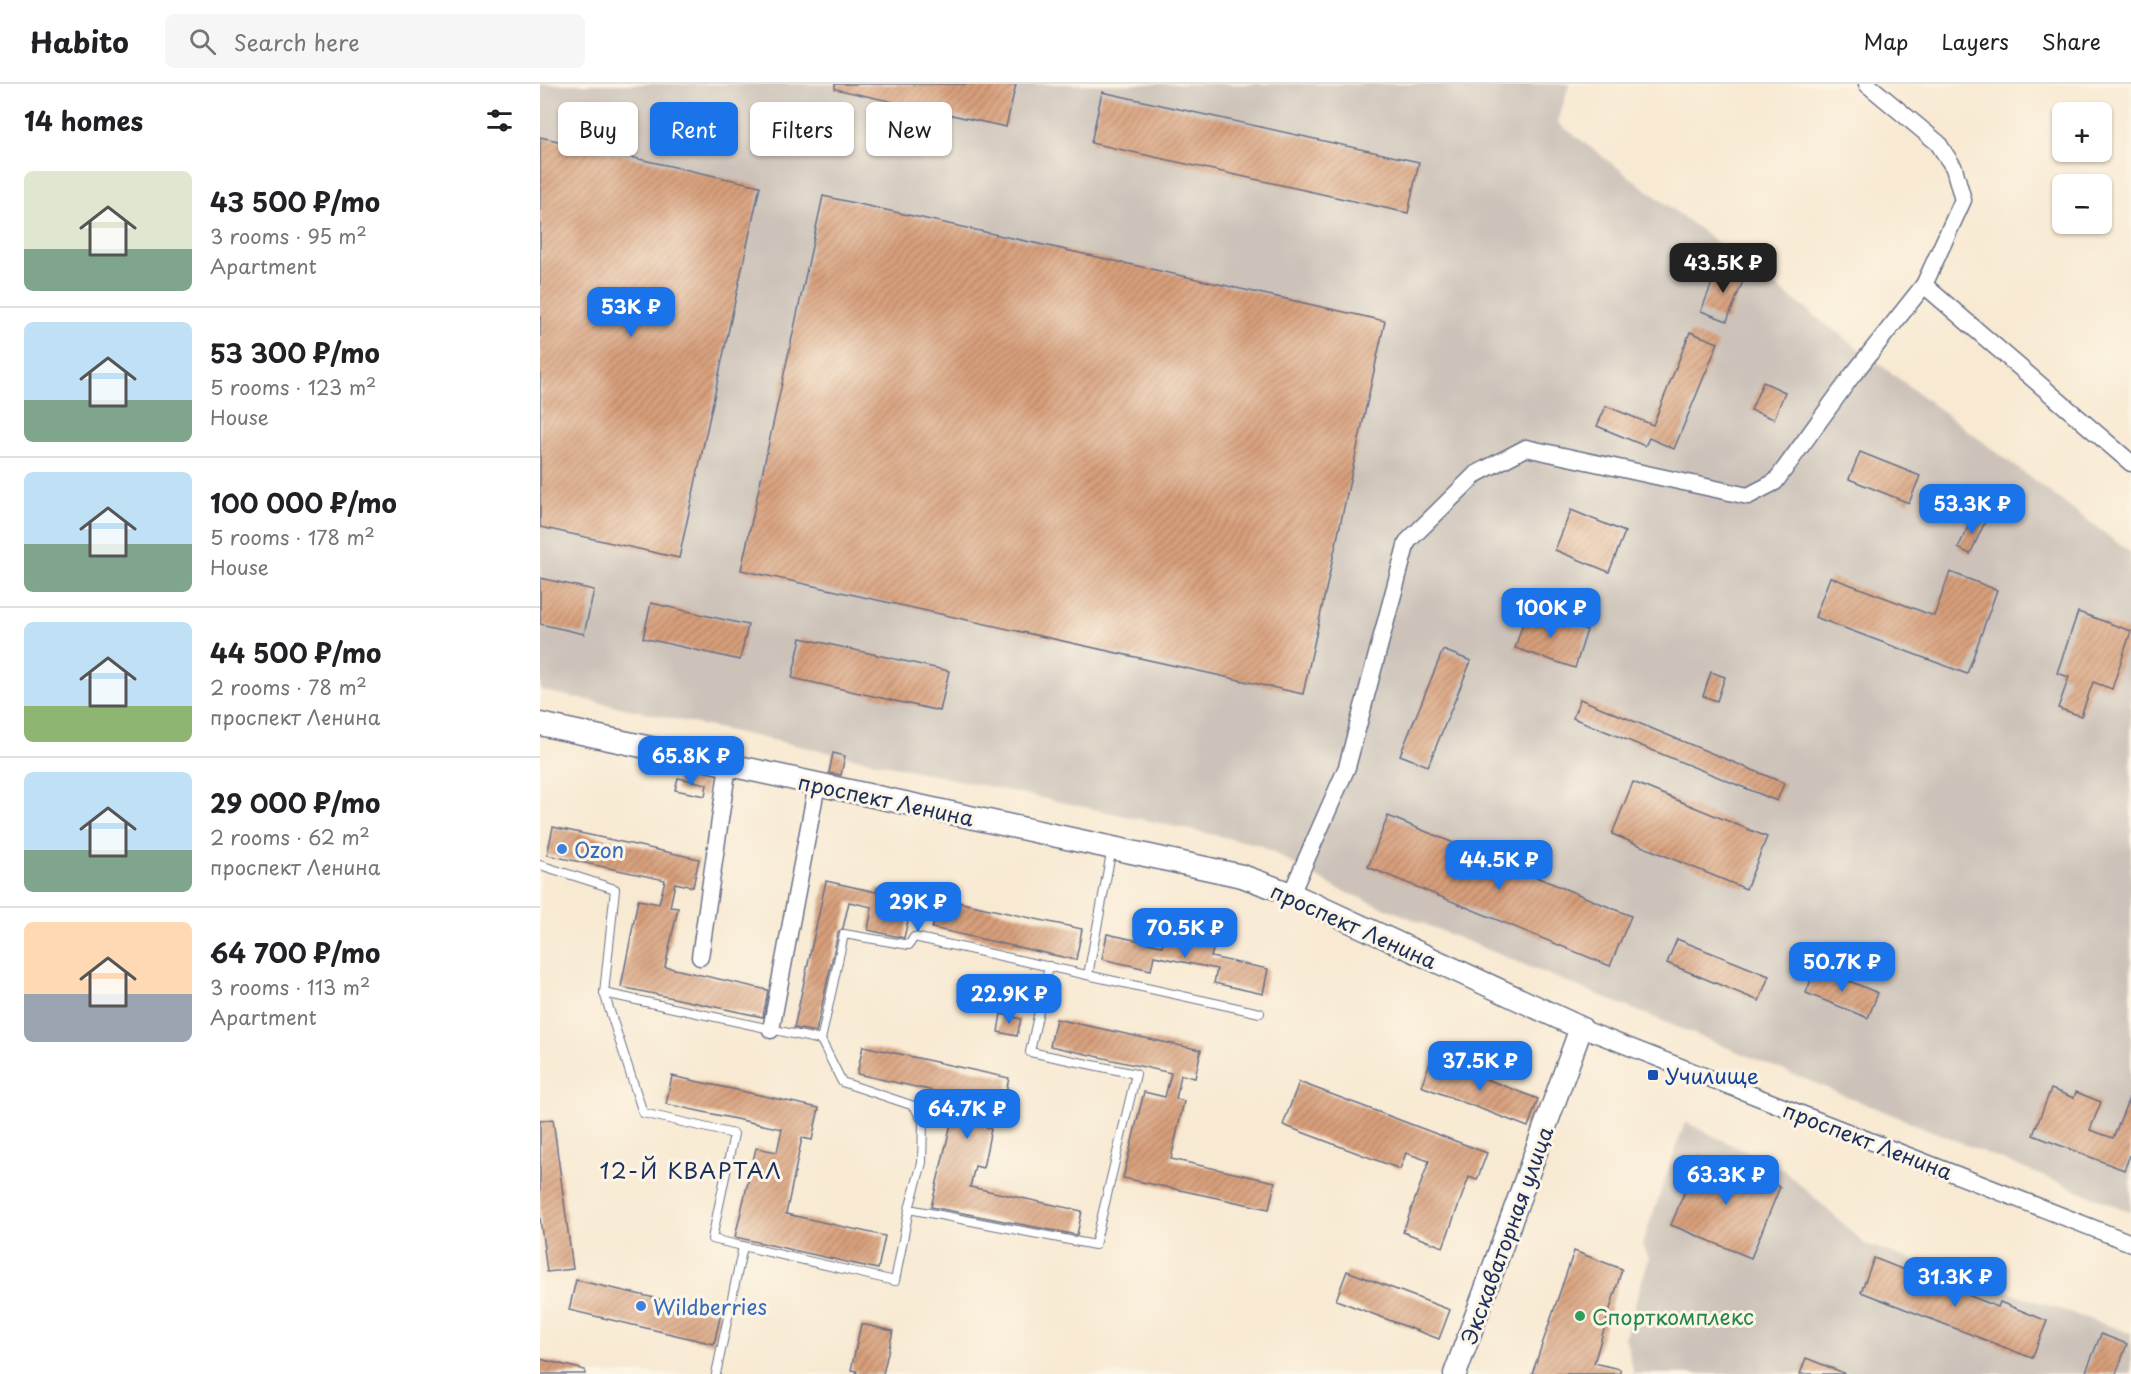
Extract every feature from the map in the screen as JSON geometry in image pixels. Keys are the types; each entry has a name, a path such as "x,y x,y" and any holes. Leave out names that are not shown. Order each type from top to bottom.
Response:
{"street":[{"path":"1291,894 1347,767 1407,542 1476,474 1526,448 1748,496 1776,482 1851,376 1924,285 1963,200 1954,168 1938,143 1867,84"},
{"path":"1924,285 2131,463"},
{"name":"проспект Ленина","path":"540,724 1242,876 1291,894 1581,1028 2131,1243"},
{"path":"700,957 728,765"},
{"path":"771,1029 817,784"},
{"name":"Экскаваторная улица","path":"1455,1374 1581,1028"}],"lane":[{"path":"1088,975 1112,848"},
{"path":"540,865 615,889 604,993 643,1113 734,1134 712,1239 895,1281 909,1209 922,1164 923,1122 914,1106 842,1082 821,1040 844,934 909,945 914,937 1260,1013"},
{"path":"909,1209 1095,1245 1136,1074 1030,1052 1048,966"},
{"path":"604,993 821,1040"},
{"path":"716,1374 743,1246"}],"shaded area":[{"path":"540,84 1569,84 1558,123 2131,553 2131,1212 1336,888 1260,845 540,690"},
{"path":"1685,1122 1784,1170 1865,1244 2131,1333 2131,1374 1634,1374 1625,1336 1649,1258 1642,1245"}],"building":[{"path":"835,84 1016,84 1006,127 952,115 952,102 894,102 835,89"},
{"path":"1102,92 1419,162 1408,213 1091,143"},
{"path":"540,137 558,141 558,156 625,156 760,186 679,558 540,527"},
{"path":"823,196 1385,321 1303,694 741,570"},
{"path":"1719,266 1745,276 1727,321 1701,311"},
{"path":"1690,332 1718,343 1674,449 1649,438 1645,446 1597,426 1606,406 1653,425"},
{"path":"1763,382 1785,392 1774,419 1751,410"},
{"path":"1860,452 1920,476 1909,503 1849,479"},
{"path":"1571,510 1625,532 1609,572 1555,550"},
{"path":"1973,516 1985,522 1970,554 1958,548"},
{"path":"1950,572 1997,590 1967,674 1815,617 1830,577 1934,616"},
{"path":"540,578 594,590 584,634 540,624"},
{"path":"651,603 748,625 740,660 643,638"},
{"path":"1527,610 1587,630 1575,668 1515,648"},
{"path":"2078,612 2131,631 2112,689 2093,682 2081,716 2058,708 2069,677 2057,673"},
{"path":"801,638 949,671 940,711 792,678"},
{"path":"1443,650 1471,661 1428,766 1400,755"},
{"path":"1711,672 1725,677 1717,701 1703,696"},
{"path":"1580,699 1784,783 1777,801 1573,718"},
{"path":"833,753 845,756 841,775 829,773"},
{"path":"678,778 707,784 705,796 675,790"},
{"path":"1633,782 1767,837 1746,889 1612,834"},
{"path":"1388,816 1631,916 1610,966 1368,867"},
{"path":"553,827 699,859 693,887 675,883 670,907 678,908 665,967 768,990 763,1017 621,987 638,900 659,904 665,880 547,855"},
{"path":"826,881 876,892 877,888 913,896 912,900 937,906 939,898 1082,929 1076,960 932,928 934,921 909,916 904,938 868,930 872,907 849,902 843,928 838,933 816,1032 794,1028"},
{"path":"1165,932 1215,943 1211,957 1268,969 1263,994 1214,983 1217,969 1154,956 1151,970 1102,959 1107,934 1162,946"},
{"path":"1677,939 1769,976 1759,1001 1667,963"},
{"path":"1816,967 1878,993 1868,1018 1806,993"},
{"path":"1001,1014 1021,1019 1017,1036 998,1032"},
{"path":"1056,1019 1201,1050 1195,1078 1181,1075 1176,1099 1184,1101 1171,1159 1275,1182 1269,1209 1123,1178 1144,1092 1165,1097 1171,1073 1050,1046"},
{"path":"863,1046 1009,1078 1003,1106 991,1103 986,1128 991,1129 983,1168 975,1166 970,1187 1082,1211 1077,1235 931,1207 952,1120 965,1123 970,1099 857,1074"},
{"path":"1432,1058 1538,1099 1528,1127 1421,1086"},
{"path":"672,1076 819,1108 812,1140 802,1138 786,1214 885,1236 878,1269 735,1237 756,1148 777,1152 782,1129 666,1104"},
{"path":"1299,1082 1487,1153 1477,1180 1469,1177 1443,1247 1403,1232 1429,1161 1406,1153 1400,1169 1283,1125"},
{"path":"2051,1089 2074,1098 2076,1092 2101,1102 2090,1130 2113,1138 2131,1093 2131,1153 2124,1170 2033,1135"},
{"path":"553,1119 573,1269 547,1272 540,1218 540,1121"},
{"path":"1700,1154 1780,1187 1751,1258 1671,1225"},
{"name":"Спорткомплекс","path":"1574,1251 1622,1269 1594,1363 1620,1369 1620,1374 1532,1374"},
{"path":"1874,1258 1998,1307 2000,1302 2047,1321 2032,1358 1861,1292"},
{"path":"1347,1271 1450,1310 1439,1339 1336,1300"},
{"path":"576,1280 721,1313 714,1344 569,1310"},
{"path":"861,1324 893,1331 883,1374 856,1374 857,1371 851,1370"},
{"path":"2101,1334 2127,1344 2116,1374 2085,1374"},
{"path":"1806,1358 1844,1373 1844,1374 1800,1374"},
{"path":"540,1359 585,1370 585,1374 540,1374"}],"place":[{"name":"Ozon","path":"562,849"},
{"name":"Училище","path":"1653,1075"},
{"name":"Wildberries","path":"641,1306"},
{"name":"Спорткомплекс","path":"1580,1316"}],"district":[{"name":"12-Й КВАРТАЛ","path":"691,1169"}]}
